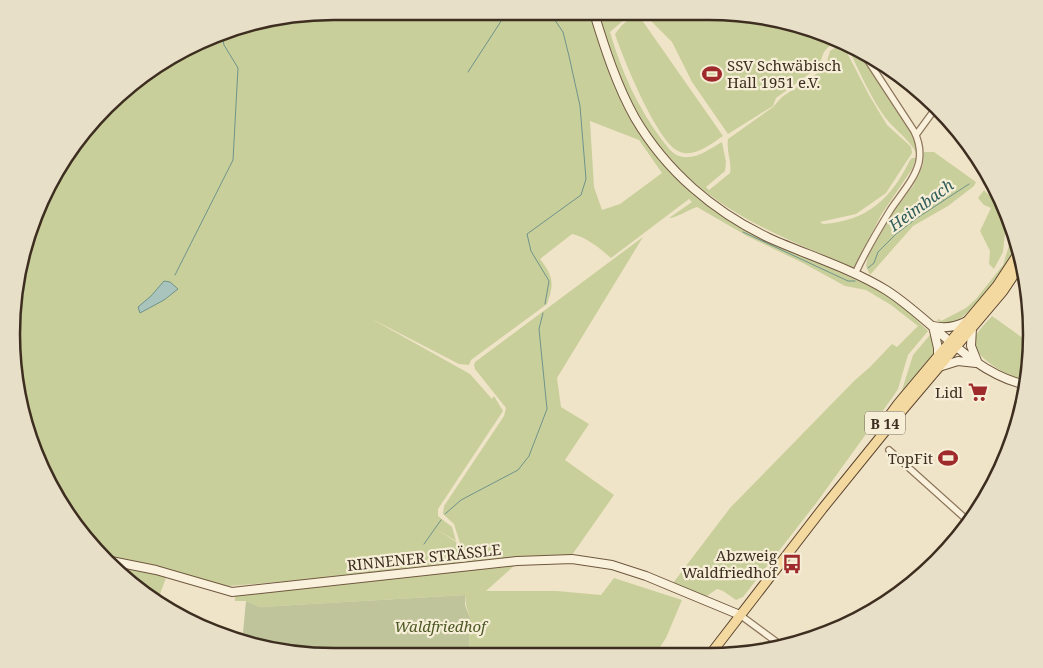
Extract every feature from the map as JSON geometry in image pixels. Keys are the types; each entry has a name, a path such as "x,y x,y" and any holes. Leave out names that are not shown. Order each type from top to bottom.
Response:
{"main road":[{"name":"B 14","path":"970,325 1014,260"},
{"name":"B 14","path":"823,508 898,404 951,342 1003,291 1016,271"},
{"name":"B 14","path":"715,648 823,508 938,368 951,342"}],"street":[{"path":"596,20 614,72 635,118 653,145 676,172 712,205 740,223 770,238 879,286 900,300 978,363 1002,378 1019,383"},
{"path":"855,274 876,233 916,170 920,153 916,134 871,65"},
{"path":"916,134 932,113"},
{"path":"934,328 970,325 971,346 978,363"},
{"path":"934,328 938,356"},
{"path":"938,368 958,361 978,363"},
{"path":"889,450 964,517"},
{"name":"RINNENER STRÄSSLE","path":"119,563 156,570 232,592 518,561 572,559 612,565 646,576 740,615"},
{"path":"740,615 775,641"}],"green space":[{"path":"334,20 593,20 614,80 676,177 774,242 884,294 909,312 928,331 908,355 898,389 892,398 817,502 743,597 736,600 717,589 704,598 673,583 730,508 892,344 897,347 918,326 891,305 866,290 845,286 747,236 697,207 669,218 692,202 689,199 611,258 588,240 572,234 540,259 548,271 552,286 547,304 471,360 469,365 459,364 370,318 470,374 492,399 494,396 503,411 438,509 438,516 452,527 456,541 438,530 456,542 462,567 229,586 116,560 98,541 62,491 44,454 26,395 20,334 26,273 37,233 52,195 85,143 112,112 143,85 195,52 233,37 273,26","holes":["590,121 639,140 662,173 620,204 602,210 594,187"]},
{"path":"599,20 624,20 610,32 619,61 638,102 653,128 669,149 679,156 690,157 702,154 722,142 726,162 725,171 706,187 709,190 730,173 728,139 773,107 782,97 825,68 830,51 836,47 846,51 887,125 911,147 912,153 886,193 856,214 820,222 823,224 852,218 876,206 895,186 910,160 916,158 912,169 881,215 854,268 760,226 706,192 682,171 659,145 632,103"},
{"path":"628,20 642,20 723,136 702,150 690,153 678,151 669,144 641,97 625,61 615,34"},
{"name":"SSV Schwäbisch Hall 1951 e.V.","path":"650,20 709,20 750,23 790,31 832,45 825,50 820,66 776,98 773,106 728,134 692,82 672,42"},
{"path":"850,53 866,62 913,136 917,145 917,154 909,142 880,110"},
{"path":"924,152 934,152 976,182 974,186 948,206 913,226 870,275 866,266 868,256 891,215 913,186 923,165"},
{"path":"984,190 993,199 1006,232 1003,252 994,269 989,264 990,251 980,231 991,208 984,205 978,198"},
{"path":"643,237 557,378 561,407 589,424 565,460 614,495 572,555 536,556 470,564 466,562 454,524 443,514 444,506 504,416 506,408 475,369 475,362"},
{"path":"1009,244 1012,253 991,285 968,312 957,321 946,324 937,320 941,321 966,308 976,299 1003,265"},
{"path":"992,316 1023,338 1020,378 1000,370 978,352 975,338 980,329"},
{"path":"930,335 934,347 931,359 872,434 871,431 902,390 913,355"},
{"path":"121,565 167,575 160,595"},
{"path":"515,565 486,591 557,591 601,595 614,578 682,600 666,638 659,648 469,648 470,618 465,595 260,607 246,601 235,601 235,594"},
{"name":"Waldfriedhof","path":"465,595 465,605 470,618 469,648 334,648 273,642 243,633 246,601 260,607"}],"water":[{"path":"164,281 170,282 178,289 164,300 140,313 138,307"}],"waterway":[{"path":"468,72 502,20"},
{"path":"545,304 549,281 531,251 527,234 581,195 586,179 580,106 563,32 555,20"},
{"path":"175,275 233,160 238,68 223,41"},
{"name":"Heimbach","path":"868,268 874,263 878,252 896,234 969,184"},
{"name":"Heimbach","path":"743,232 848,281 855,281"},
{"path":"445,514 461,500 518,470 529,456 547,409 539,329 543,313"},
{"path":"424,544 441,520"}],"place":[{"name":"SSV Schwäbisch Hall 1951 e.V.","path":"712,74"},
{"name":"Lidl","path":"978,392"},
{"name":"TopFit","path":"948,458"},
{"name":"Abzweig Waldfriedhof","path":"792,564"}]}
